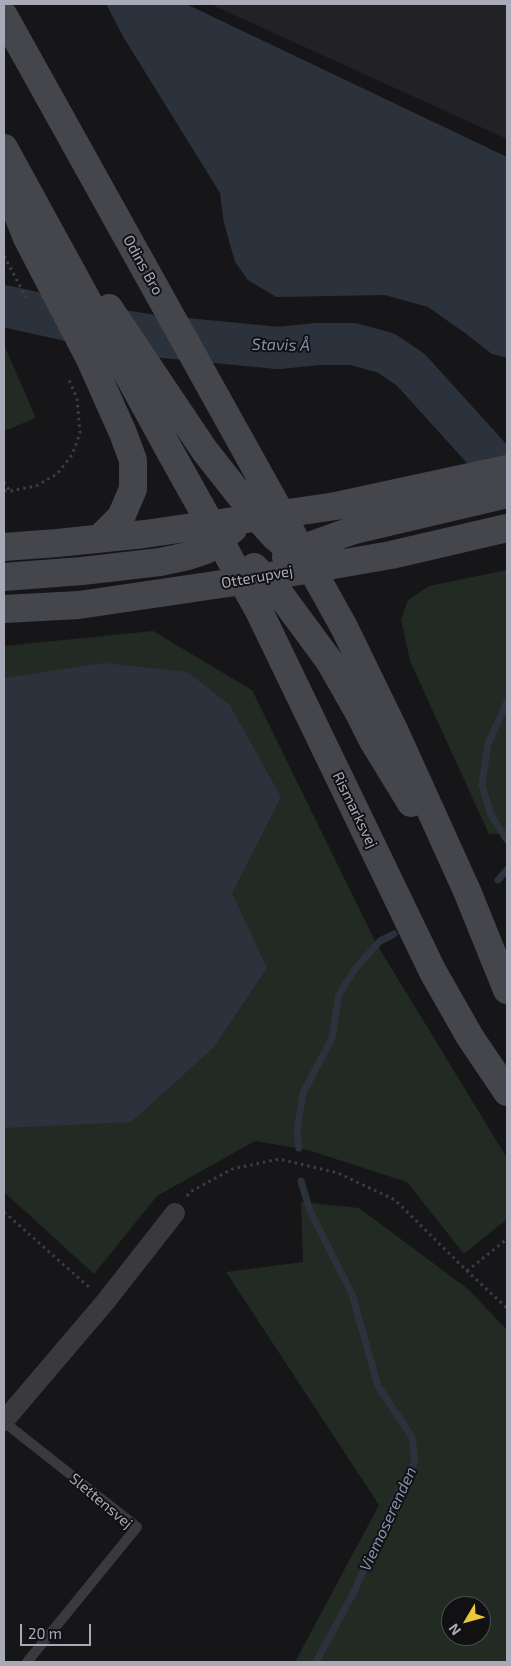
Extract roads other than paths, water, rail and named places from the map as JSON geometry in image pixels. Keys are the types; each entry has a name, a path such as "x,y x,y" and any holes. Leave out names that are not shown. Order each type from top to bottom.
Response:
{"main road":[{"name":"Odins Bro","path":"4,16 222,408 257,514"},
{"path":"4,148 27,238 90,359 133,460 133,489 121,517 99,539"},
{"path":"10,175 87,287 149,366 187,426 257,514 303,557 344,627 395,732 467,891 507,990"},
{"path":"87,287 121,363 217,540"},
{"path":"4,577 82,572 160,562 188,556 206,550 217,540 257,514 336,506 507,469"},
{"path":"303,557 354,530 499,496"},
{"name":"Otterupvej","path":"4,609 78,605 253,579 303,557 343,563 391,555 507,528"},
{"path":"10,544 99,539 145,534 217,540"},
{"name":"Rismarksvej","path":"217,540 253,579 259,611 433,972 470,1036 507,1092"},
{"path":"253,579 277,590 330,662 373,741 467,891"}],"street":[{"name":"Slettensvej","path":"4,1421 106,1301 175,1213"}],"lane":[{"name":"Slettensvej","path":"4,1421 136,1527 27,1662"}],"waterway":[{"name":"Stavis Å","path":"4,306 104,328 154,336 278,348 318,344 353,344 386,353 411,370 507,476"},
{"name":"Viemoserenden","path":"507,702 488,744 482,784 490,813 507,840"},
{"name":"Viemoserenden","path":"498,880 507,870"},
{"name":"Viemoserenden","path":"299,1148 297,1131 303,1093 332,1038 339,995 355,969 380,941 394,934"},
{"name":"Viemoserenden","path":"301,1181 310,1211 352,1294 378,1386 412,1437 415,1461 397,1495 354,1592 316,1662"}]}
